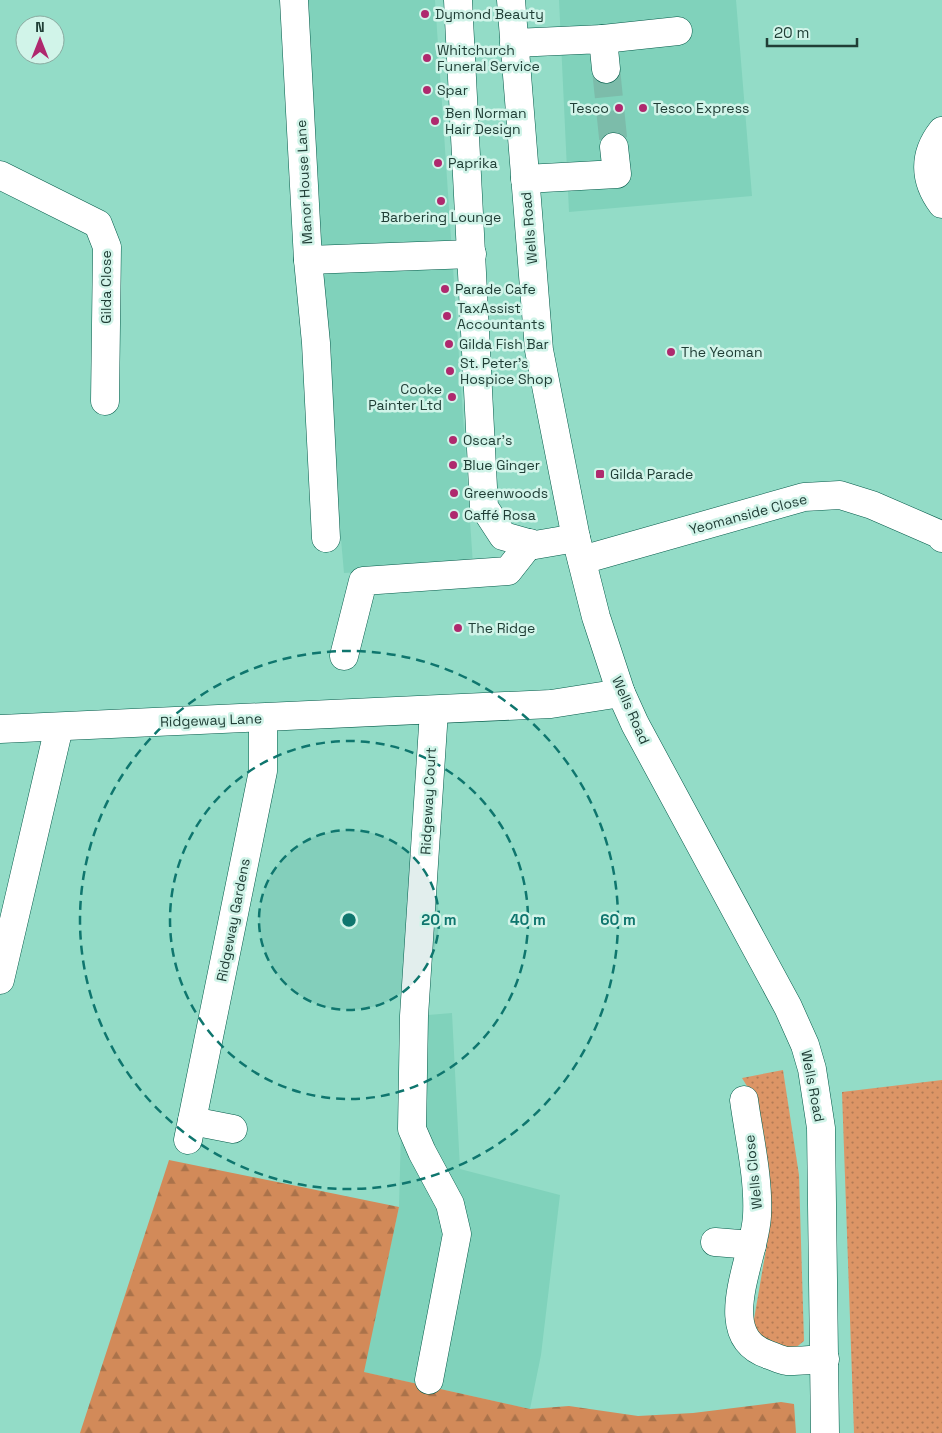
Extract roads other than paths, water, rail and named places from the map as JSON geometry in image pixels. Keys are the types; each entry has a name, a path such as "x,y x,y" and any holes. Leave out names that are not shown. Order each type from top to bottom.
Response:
{"main road":[{"name":"Manor House Lane","path":"294,0 308,260 472,254"},
{"path":"458,0 484,507 504,536 535,545 579,549"},
{"name":"Wells Road","path":"511,0 539,350 579,549 600,631 621,693 654,762 788,1007 805,1045 818,1095 821,1128 825,1433"},
{"path":"514,43 603,38 678,30"},
{"path":"603,38 606,69"},
{"path":"942,132 933,142 927,164 928,182 942,204"},
{"path":"525,179 617,174 614,147"},
{"name":"Gilda Close","path":"0,175 98,224 108,247 105,400"},
{"path":"308,260 316,343 326,538"},
{"name":"Yeomanside Close","path":"579,549 804,497 840,495 872,505 942,536"},
{"path":"344,656 363,581 508,571 530,543"},
{"name":"Ridgeway Lane","path":"0,729 434,711 552,704 621,693"},
{"name":"Ridgeway Court","path":"429,1380 457,1234 450,1204 412,1130 414,1016 434,711"},
{"name":"Ridgeway Gardens","path":"232,1130 190,1131 263,772 263,718"},
{"path":"0,980 60,727"},
{"name":"Wells Close","path":"744,1100 754,1172 757,1216 739,1300 738,1319 744,1338 757,1351 785,1361 825,1359"},
{"path":"716,1242 752,1245"}],"tunnel":[{"path":"606,69 614,147"}],"place":[{"name":"Dymond Beauty","path":"425,14"},
{"name":"Whitchurch Funeral Service","path":"427,58"},
{"name":"Spar","path":"427,90"},
{"name":"Tesco","path":"619,108"},
{"name":"Tesco Express","path":"643,108"},
{"name":"Ben Norman Hair Design","path":"435,121"},
{"name":"Paprika","path":"438,163"},
{"name":"Barbering Lounge","path":"441,201"},
{"name":"Parade Cafe","path":"445,289"},
{"name":"TaxAssist Accountants","path":"447,316"},
{"name":"Gilda Fish Bar","path":"449,344"},
{"name":"The Yeoman","path":"671,352"},
{"name":"St. Peter's Hospice Shop","path":"450,371"},
{"name":"Cooke Painter Ltd","path":"452,397"},
{"name":"Oscar's","path":"453,440"},
{"name":"Blue Ginger","path":"453,465"},
{"name":"Gilda Parade","path":"600,474"},
{"name":"Greenwoods","path":"454,493"},
{"name":"Caffé Rosa","path":"454,515"},
{"name":"The Ridge","path":"458,628"}]}
